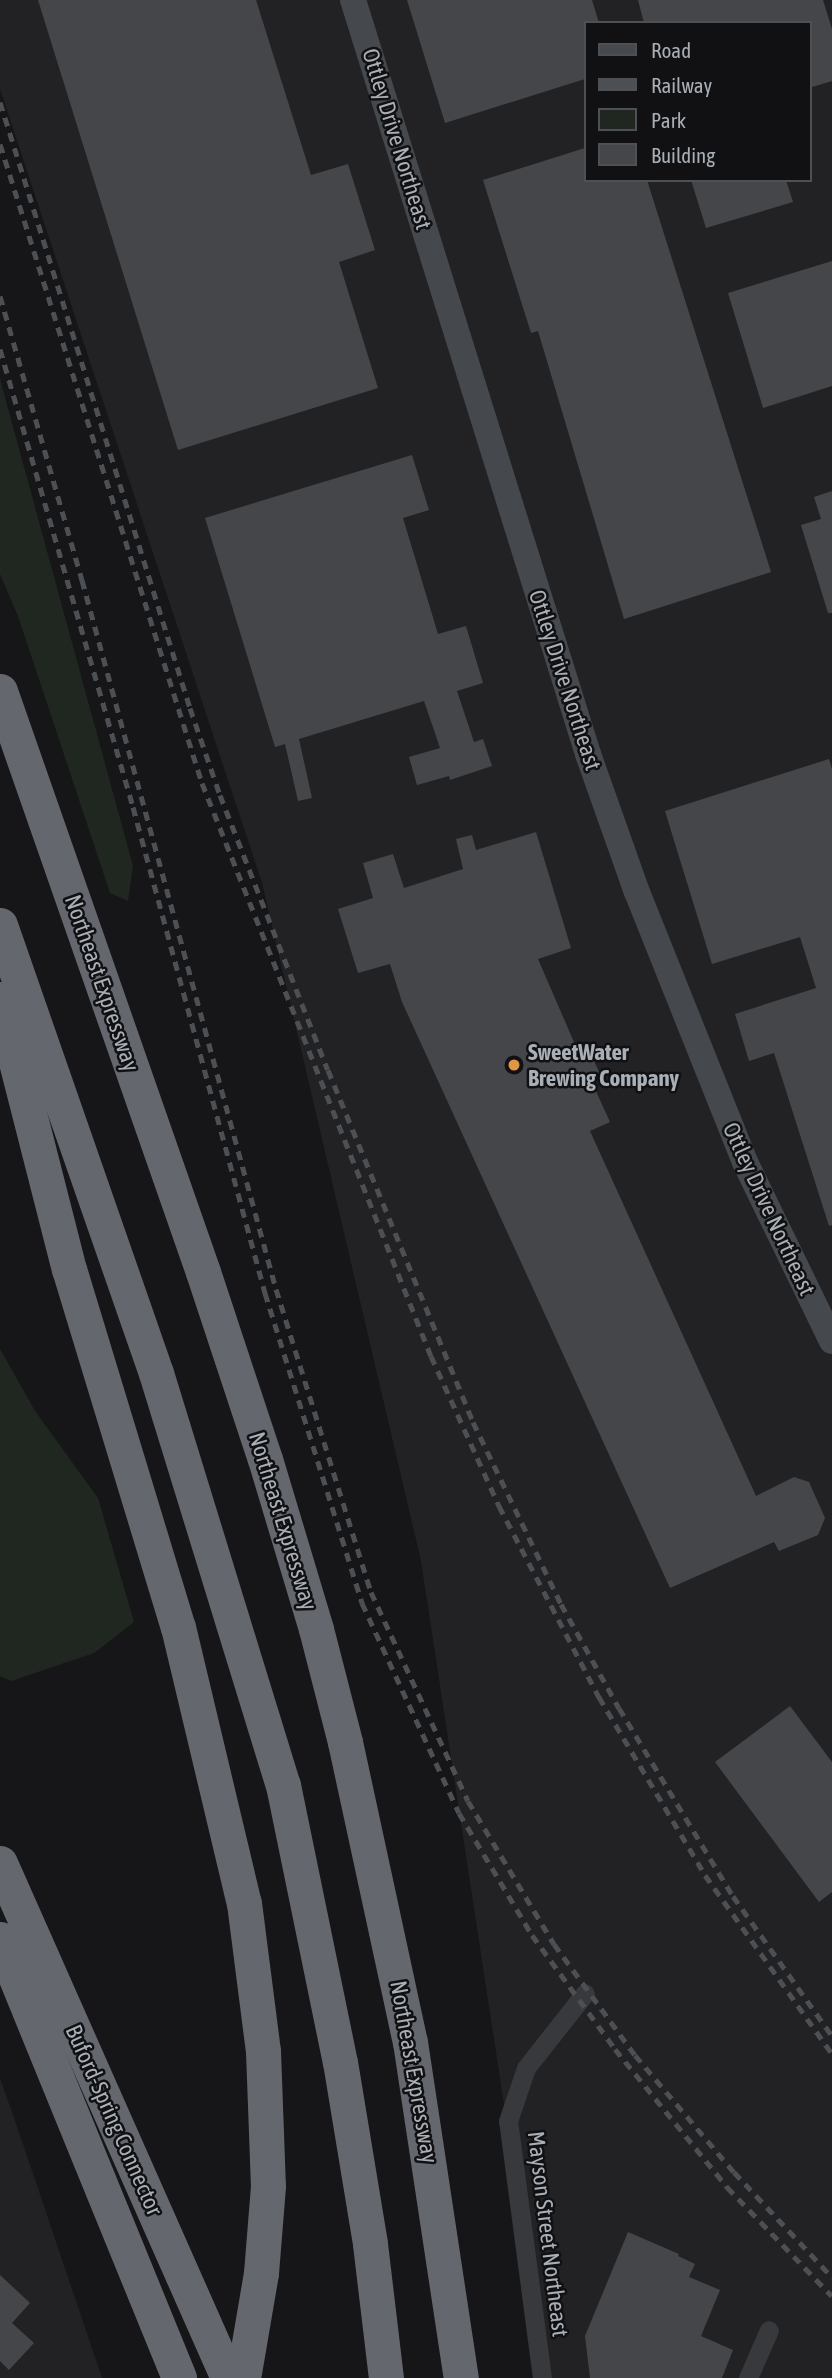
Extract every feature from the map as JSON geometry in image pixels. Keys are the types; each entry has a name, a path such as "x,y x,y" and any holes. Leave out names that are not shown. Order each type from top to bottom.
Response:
{"highway":[{"name":"Northeast Expressway","path":"0,691 236,1371 316,1629 345,1742 410,2042 461,2378"},
{"path":"0,925 156,1373 283,1786 340,2062 370,2244 386,2378"},
{"path":"0,999 69,1269 178,1627 244,1903 263,2051 268,2186 261,2273 243,2378"},
{"name":"Buford-Spring Connector","path":"0,1863 228,2378"},
{"name":"Buford-Spring Connector","path":"0,1939 179,2378"}],"street":[{"name":"Ottley Drive Northeast","path":"353,0 584,742 632,879 740,1151 832,1340"},
{"name":"Mayson Street Northeast","path":"542,2378 508,2121 526,2068 584,1993"},
{"path":"748,2378 769,2330"}],"shaded area":[{"path":"0,0 832,0 832,2378 540,2378 539,2334 421,1561 262,883 0,89"},
{"path":"0,2078 23,2144 102,2378 0,2378"}],"green space":[{"path":"0,379 133,866 128,901 110,893 18,616 0,574"},
{"path":"0,1349 35,1411 98,1498 134,1622 94,1653 11,1681 0,1676"}],"building":[{"path":"38,0 256,0 311,175 348,164 375,250 339,262 378,388 178,450"},
{"path":"407,0 592,0 598,21 584,21 584,79 445,123"},
{"path":"638,0 823,0 832,29 832,81 811,87 811,21 643,21"},
{"path":"584,148 584,182 648,182 771,572 624,619 538,331 531,333 483,180"},
{"path":"692,182 787,182 793,202 706,228"},
{"path":"832,261 832,386 763,408 728,293"},
{"path":"412,455 429,510 403,518 438,634 466,626 483,683 457,691 474,742 483,739 492,766 450,780 449,776 417,785 409,757 440,748 424,701 299,739 312,798 298,801 285,744 275,747 205,518"},
{"path":"832,491 832,613 828,613 801,525 821,519 814,497"},
{"path":"829,759 832,769 832,1225 829,1226 774,1053 749,1061 735,1014 816,988 800,937 712,964 665,811"},
{"path":"536,832 571,948 538,959 580,1056 590,1052 600,1074 590,1078 610,1122 590,1131 756,1496 794,1477 809,1482 825,1518 818,1535 779,1551 774,1542 670,1588 402,1002 390,964 358,973 338,909 373,898 363,863 393,854 404,888 463,869 456,839 472,835 476,850"},
{"path":"790,1706 832,1762 832,1892 819,1902 715,1762"},
{"path":"628,2232 679,2254 678,2256 695,2264 689,2277 720,2290 701,2336 733,2350 722,2378 590,2378 585,2336"},
{"path":"0,2275 30,2303 12,2323 34,2343 9,2370 0,2361"}],"railway":[{"path":"0,102 190,708 220,795 328,1070 473,1422 561,1604 619,1708 733,1896 832,2036"},
{"path":"0,144 202,783 431,1356 499,1506 599,1697 705,1875 832,2054"},
{"path":"0,296 82,580 276,1289 371,1592 468,1801 554,1944 635,2055 734,2172 832,2277"},
{"path":"0,349 133,807 265,1293 362,1603 459,1813 532,1935 615,2049 727,2187 832,2296"}],"place":[{"name":"SweetWater Brewing Company","path":"514,1065"}]}
